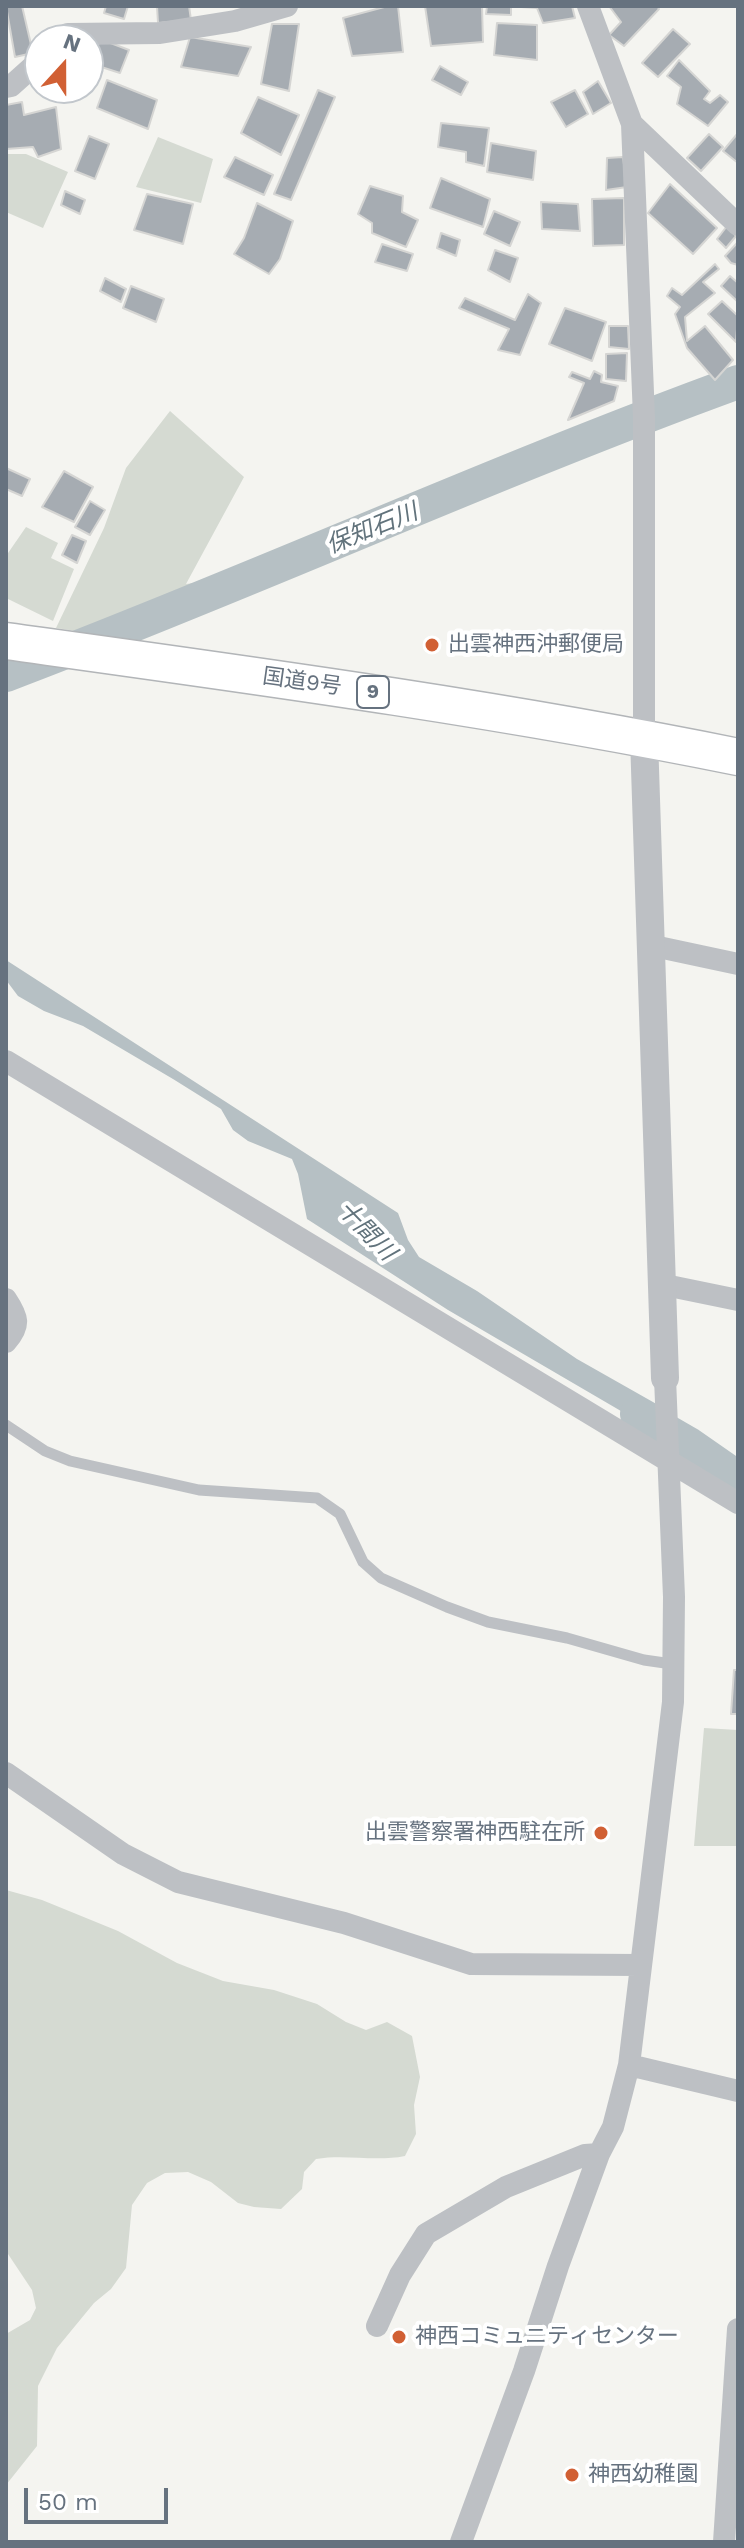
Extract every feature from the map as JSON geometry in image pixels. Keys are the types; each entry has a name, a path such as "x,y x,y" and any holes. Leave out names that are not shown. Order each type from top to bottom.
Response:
{"highway":[{"name":"国道9号","path":"6,641 402,696 738,757"}],"street":[{"path":"104,33 175,31 235,21 287,6"},
{"path":"461,2542 599,2154 613,2127 629,2065 671,1723 674,1597 649,945 644,738 644,417 632,124 588,6"},
{"path":"6,87 24,74"},
{"path":"632,124 738,225"},
{"path":"649,945 738,964"},
{"path":"6,1061 667,1453 738,1503"},
{"path":"660,1284 738,1300"},
{"path":"6,1299 18,1323 6,1342"},
{"path":"6,1773 123,1854 178,1882 344,1923 471,1964 640,1965"},
{"path":"629,2065 738,2091"},
{"path":"377,2326 400,2275 426,2234 506,2187 585,2155 599,2154"},
{"path":"724,2542 738,2329"}],"lane":[{"path":"6,1425 45,1451 70,1461 199,1490 317,1498 340,1514 363,1562 381,1578 488,1622 672,1664"}],"shaded area":[{"path":"158,137 213,159 201,203 136,187"},
{"path":"6,154 26,154 68,172 43,228 6,212"},
{"path":"170,411 244,477 186,584 208,581 200,593 102,635 56,628 104,528 126,468"},
{"path":"26,527 58,543 51,558 74,569 53,621 6,598 6,556"},
{"path":"704,1728 738,1730 738,1846 694,1846"},
{"path":"6,1890 42,1900 118,1931 177,1963 223,1981 274,1990 317,2004 366,2030 387,2022 412,2036 420,2077 414,2105 416,2134 405,2156 316,2159 304,2172 302,2189 281,2209 238,2203 211,2182 188,2172 165,2173 147,2183 132,2205 126,2268 57,2348 38,2386 37,2446 6,2485 6,2334 30,2320 36,2308 32,2290 6,2251"}],"water":[{"path":"6,960 398,1213 408,1240 419,1257 477,1291 577,1359 660,1406 662,1435 448,1310 307,1219 292,1159 248,1141 233,1130 221,1109 173,1079 83,1026 44,1011 18,996 6,980"}],"building":[{"path":"6,6 22,6 26,24 24,55 15,57"},
{"path":"106,6 128,6 124,19 104,13"},
{"path":"157,6 189,6 191,20 158,23"},
{"path":"398,6 403,52 352,56 343,18"},
{"path":"425,6 482,6 483,42 431,46"},
{"path":"487,6 511,6 511,15 486,14"},
{"path":"572,6 575,18 543,23 537,8 521,7"},
{"path":"609,6 657,6 659,9 624,46 609,35 621,22"},
{"path":"497,23 537,25 537,60 494,55"},
{"path":"272,24 299,24 289,91 261,84"},
{"path":"673,29 690,44 658,77 642,63"},
{"path":"190,37 251,47 238,76 181,67"},
{"path":"104,41 129,50 120,73 104,68"},
{"path":"679,60 710,91 704,99 710,103 720,95 728,102 708,126 677,104 681,87 667,76"},
{"path":"440,66 468,82 461,95 432,80"},
{"path":"107,80 157,100 148,129 97,108 98,104 104,104"},
{"path":"598,81 611,103 593,114 583,92"},
{"path":"318,90 335,97 291,200 274,194"},
{"path":"575,90 588,114 566,127 551,102"},
{"path":"258,97 299,115 281,155 241,133"},
{"path":"22,102 24,115 56,107 61,149 38,157 33,147 6,149 6,105"},
{"path":"441,123 489,128 484,166 466,162 466,152 438,147"},
{"path":"738,133 738,163 723,151"},
{"path":"709,134 723,147 701,171 687,158"},
{"path":"89,136 109,144 95,179 75,171"},
{"path":"491,143 536,151 533,180 487,172"},
{"path":"235,157 273,175 264,195 224,177"},
{"path":"623,157 627,187 606,190 607,158"},
{"path":"441,178 490,199 483,227 430,208"},
{"path":"670,184 717,228 693,254 648,213"},
{"path":"370,186 403,196 402,212 418,220 406,247 372,233 372,223 358,214"},
{"path":"65,191 85,200 80,214 61,205"},
{"path":"147,194 193,204 183,244 134,230"},
{"path":"624,198 624,245 593,246 592,199"},
{"path":"541,202 578,204 580,231 542,229"},
{"path":"257,203 293,221 280,259 269,274 234,254 244,238"},
{"path":"494,211 520,222 510,246 484,234"},
{"path":"727,226 736,236 726,248 717,239"},
{"path":"441,233 460,240 456,256 437,248"},
{"path":"738,242 738,265 725,256"},
{"path":"382,244 413,254 407,271 375,262"},
{"path":"495,250 518,258 510,282 488,270"},
{"path":"715,264 719,269 703,282 715,293 685,317 687,341 705,326 733,360 715,380 687,348 675,314 680,307 667,296 672,288 682,295"},
{"path":"730,276 738,283 738,302 721,286"},
{"path":"105,278 126,289 121,302 100,291"},
{"path":"131,286 164,299 156,322 123,308"},
{"path":"528,294 541,303 520,355 498,350 509,329 459,308 465,298 515,320"},
{"path":"722,301 738,316 736,342 708,314"},
{"path":"565,308 606,322 592,361 549,344"},
{"path":"609,326 628,326 629,349 609,347"},
{"path":"627,353 626,381 606,379 606,354"},
{"path":"594,371 602,375 601,382 618,386 614,401 568,420 584,383 569,377 572,372 590,379"},
{"path":"6,468 30,479 22,496 6,489"},
{"path":"64,471 93,487 74,522 42,507"},
{"path":"90,501 105,510 90,535 75,527"},
{"path":"72,535 86,541 77,563 62,555"},
{"path":"734,1670 738,1670 738,1714 731,1714"}],"waterway":[{"name":"保知石川","path":"6,675 554,453 738,382"},
{"name":"十間川","path":"637,1414 689,1444 738,1478"}],"place":[{"name":"出雲神西沖郵便局","path":"432,645"},
{"name":"出雲警察署神西駐在所","path":"601,1833"},
{"name":"神西コミュニティセンター","path":"399,2337"},
{"name":"神西幼稚園","path":"572,2475"}]}
